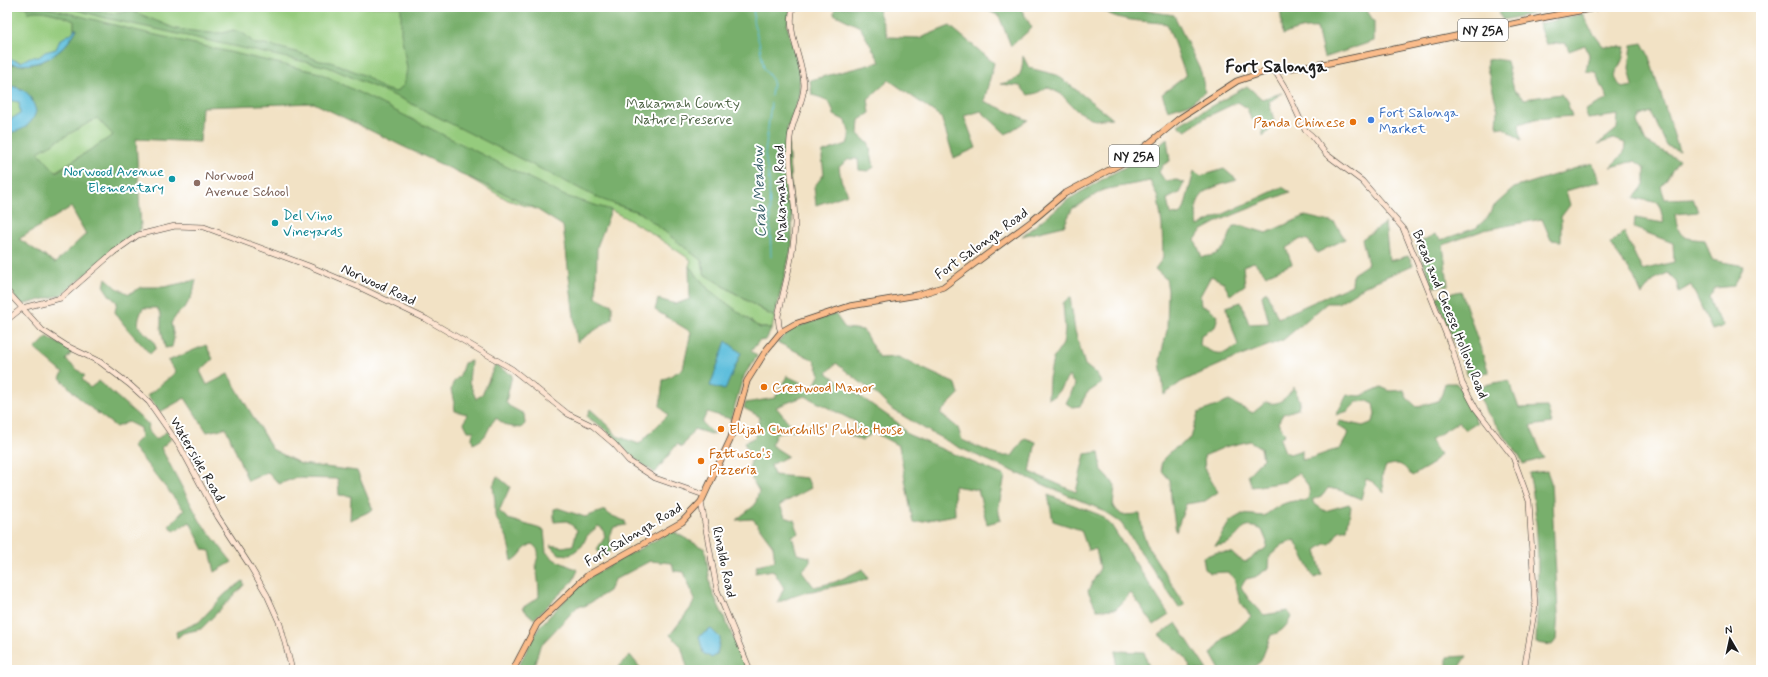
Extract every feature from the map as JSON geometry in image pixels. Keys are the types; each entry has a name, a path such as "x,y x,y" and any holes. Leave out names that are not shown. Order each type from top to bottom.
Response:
{"main road":[{"name":"Fort Salonga Road","path":"513,670 537,624 588,575 682,522 700,502 732,438 747,381 766,351 781,332 795,324 850,306 918,295 943,287 1032,221 1064,194 1130,159 1189,112 1237,81 1268,71 1329,63 1600,7"}],"street":[{"name":"Makamah Road","path":"781,332 778,316 793,248 795,224 789,150 790,137 804,86 792,30 791,14 793,7"},
{"name":"Bread and Cheese Hollow Road","path":"1275,71 1287,91 1305,130 1312,136 1326,154 1362,181 1403,228 1453,351 1462,383 1476,409 1513,457 1529,501 1535,607 1524,670"},
{"name":"Norwood Road","path":"22,308 61,298 114,252 138,236 175,226 204,227 316,268 426,319 512,370 568,414 593,426 614,444 629,461 655,478 704,495"},
{"name":"Waterside Road","path":"7,291 42,330 67,346 100,362 129,384 149,402 181,448 219,519 267,595 280,624 292,670"},
{"path":"7,320 22,308"},
{"name":"Rinaldo Road","path":"700,502 717,590 750,670"}],"green space":[{"path":"7,7 791,7 787,25 800,73 799,97 787,129 792,204 792,246 772,328 760,328 709,290 689,266 691,260 645,229 611,210 548,213 508,200 462,174 323,101 196,96 115,135 7,201","holes":["614,204 644,211 770,315 704,274 702,261 641,213"]},
{"path":"25,7 45,7 134,30 320,73 565,196 611,210 597,247 596,297 612,305 612,319 577,342 563,226 533,207 314,103 202,107 200,142 136,139 141,229 61,295 21,305 7,288 7,132 12,133 32,100 23,89 7,85 7,63 18,65 48,59 64,47 77,29 74,29 74,21 44,12 32,11 27,13 28,9","holes":["97,118 113,135 56,172 38,152","71,207 86,234 55,263 19,239"]},
{"name":"Makamah County Nature Preserve","path":"68,7 91,8 112,13 130,10 176,29 210,33 223,33 233,30 243,33 255,44 265,44 300,53 320,61 331,62 366,76 384,89 396,92 404,85 407,69 401,32 401,7 791,7 787,25 800,73 799,97 787,129 792,204 792,246 774,317 704,274 702,261 641,213 600,199 402,99 328,67 101,17"},
{"path":"835,7 877,7 888,37 920,38 950,26 994,63 984,101 1028,120 1006,134 981,111 964,116 976,148 954,158 941,117 889,80 868,99 870,113 859,120 858,134 869,144 874,167 868,171 859,170 858,159 849,159 839,167 841,180 848,194 816,205 814,187 824,174 822,158 823,152 847,144 850,135 846,121 834,115 829,103 824,99 812,95 810,80 880,62 860,27 834,14"},
{"path":"981,7 1020,7 1032,28 1011,46 999,16"},
{"path":"1100,7 1122,7 1174,15 1201,72 1205,92 1191,103 1168,110 1162,94 1186,76 1167,24 1131,20 1114,16"},
{"path":"1280,7 1289,7 1294,10 1296,7 1365,7 1374,22 1374,41 1324,58 1317,28 1300,29 1283,35"},
{"path":"1504,7 1565,7 1503,20 1498,13"},
{"path":"1583,14 1590,29 1603,46 1625,47 1621,63 1616,73 1617,81 1622,88 1633,86 1629,68 1632,45 1642,43 1648,54 1679,151 1667,146 1651,112 1641,116 1637,122 1646,142 1679,160 1661,187 1665,199 1693,198 1698,212 1675,214 1680,233 1691,239 1705,240 1712,260 1744,266 1734,286 1715,288 1709,297 1714,312 1724,326 1712,330 1691,285 1679,292 1676,281 1668,273 1654,279 1642,295 1634,277 1610,244 1624,232 1642,270 1674,262 1673,243 1634,228 1635,218 1664,223 1659,203 1634,198 1645,184 1645,168 1635,161 1610,167 1624,153 1625,143 1613,139 1598,144 1617,129 1618,115 1588,119 1585,110 1608,99 1595,72 1586,71 1589,55 1585,45 1569,51 1566,43 1546,44 1538,24"},
{"path":"1023,56 1029,68 1057,75 1112,118 1095,120 1076,110 1061,94 1047,87 1037,93 1028,95 1020,86 1000,84 1012,81 1019,76 1022,68"},
{"path":"1495,59 1507,61 1514,90 1524,99 1561,94 1567,102 1572,116 1535,119 1519,124 1521,140 1504,128 1497,127 1498,110 1487,68 1487,60"},
{"path":"1247,86 1262,99 1282,93 1269,102 1275,124 1263,137 1263,123 1251,119 1247,108 1238,102 1204,118 1186,131 1178,125"},
{"path":"1167,139 1170,161 1163,165 1159,172 1165,181 1177,180 1184,183 1179,193 1167,199 1170,214 1179,215 1184,209 1194,171 1201,176 1224,169 1237,180 1210,189 1204,193 1199,199 1197,206 1196,215 1198,226 1282,187 1290,192 1221,220 1201,231 1195,240 1202,257 1216,254 1224,248 1233,226 1243,226 1266,233 1305,216 1335,223 1345,239 1317,253 1308,240 1301,239 1286,248 1292,264 1266,275 1254,262 1243,266 1245,285 1230,295 1223,282 1211,276 1200,296 1201,306 1209,308 1218,316 1215,327 1201,335 1200,345 1210,351 1215,353 1223,353 1238,345 1226,307 1241,302 1249,324 1269,323 1262,296 1266,291 1278,318 1352,285 1353,274 1368,264 1362,239 1385,223 1389,261 1408,256 1413,265 1367,285 1338,303 1327,303 1283,340 1228,361 1181,382 1164,395 1160,360 1167,330 1168,290 1166,279 1155,269 1163,258 1162,225 1158,198 1150,181 1103,190 1072,209 1064,226 1022,236 1069,199 1146,156"},
{"path":"1592,163 1600,181 1566,191 1570,205 1561,217 1561,241 1551,240 1542,219 1484,230 1443,245 1448,285 1433,287 1416,244 1435,234 1441,240 1476,228 1487,218 1493,207 1514,188"},
{"path":"689,266 709,290 760,328 772,328 766,340 759,341 751,351 757,356 745,374 731,419 707,412 702,423 714,435 694,429 682,447 677,444 655,473 632,457 602,427 587,417 590,409 609,426 617,436 639,444 668,415 660,406 663,380 683,369 691,332 655,310 658,299 676,304 690,299"},
{"path":"106,278 117,288 129,294 141,287 164,287 196,280 193,293 185,308 178,313 171,323 174,338 172,347 165,348 161,328 161,315 157,308 143,308 138,323 139,328 153,341 156,348 150,354 127,329 115,312 117,302 110,296 104,287"},
{"path":"1461,291 1489,373 1468,376 1436,297"},
{"path":"1070,297 1075,331 1085,365 1095,373 1102,383 1087,393 1080,406 1072,407 1066,403 1075,385 1069,376 1055,396 1048,398 1049,378 1053,359 1063,344 1065,330 1063,303"},
{"path":"835,314 845,328 863,330 879,358 898,357 956,384 959,394 940,413 958,428 962,440 999,456 1012,456 1025,438 1036,442 1030,472 1076,492 1085,454 1099,452 1102,471 1115,485 1113,507 1122,515 1140,514 1143,534 1148,547 1185,605 1179,608 1121,523 1102,510 962,449 930,432 890,408 878,396 836,363 827,373 898,423 907,434 1005,476 998,510 1001,520 987,524 978,490 954,486 955,515 913,523 899,446 873,432 862,441 849,435 856,422 805,396 776,407 795,430 777,433 771,445 788,456 771,465 774,475 807,478 811,488 780,505 785,517 794,520 799,533 792,536 797,554 810,557 810,562 802,571 814,587 835,582 863,569 868,579 798,594 777,603 784,588 773,570 755,573 757,565 775,561 773,546 753,519 736,520 755,505 759,491 748,473 752,457 744,443 755,437 760,417 744,408 745,403 775,398 787,376 813,388 820,374 814,360 777,342 794,328"},
{"path":"47,337 73,351 66,360 85,376 82,379 90,388 99,381 149,425 147,429 156,440 167,431 172,438 161,448 200,521 232,562 215,572 210,551 204,550 190,522 174,531 169,526 184,510 132,446 141,437 140,428 128,422 116,427 83,402 60,378 63,373 35,349"},
{"path":"206,345 213,359 200,371 207,385 228,374 272,449 301,464 357,471 373,510 350,520 351,496 339,495 338,479 295,478 279,484 268,472 248,481 226,428 207,432 185,398 160,412 147,396 176,372 168,361"},
{"path":"471,361 469,382 476,399 483,393 495,365 512,375 506,402 509,406 524,414 525,424 521,428 507,426 496,418 485,436 473,444 472,437 474,431 468,431 464,423 467,414 455,411 451,390 453,383 460,375 464,363"},
{"path":"1509,380 1519,408 1547,407 1552,423 1530,426 1544,458 1523,464 1520,457 1486,411 1475,387"},
{"path":"1445,383 1456,383 1463,391 1477,423 1466,430 1459,422 1430,440 1440,454 1431,465 1412,476 1401,465 1395,464 1386,466 1382,476 1384,493 1373,482 1366,479 1361,499 1339,490 1328,488 1323,495 1312,500 1316,505 1325,511 1349,504 1351,507 1347,529 1339,531 1330,544 1325,544 1316,550 1322,575 1314,578 1295,540 1282,545 1270,556 1269,568 1255,577 1246,579 1241,587 1248,598 1264,615 1288,611 1291,617 1283,629 1278,633 1271,635 1261,661 1250,670 1220,670 1211,654 1225,637 1238,629 1251,616 1241,604 1234,578 1227,572 1210,573 1205,569 1203,557 1218,552 1232,553 1245,562 1266,548 1267,542 1262,530 1255,527 1246,527 1228,543 1215,546 1230,521 1242,514 1264,516 1274,509 1289,502 1307,501 1309,489 1306,482 1298,473 1285,482 1252,487 1248,475 1263,459 1261,448 1250,441 1225,447 1204,456 1205,470 1218,492 1205,501 1186,504 1176,532 1170,480 1162,471 1161,465 1164,458 1171,451 1191,438 1198,413 1229,401 1253,413 1266,402 1279,402 1294,387 1300,401 1298,409 1283,414 1278,423 1285,434 1280,439 1285,452 1290,454 1302,450 1302,460 1340,449 1349,433 1337,425 1340,421 1363,426 1373,422 1375,414 1373,404 1368,401 1357,402 1348,411 1336,415 1347,395 1361,396 1381,387 1390,391 1404,390 1407,398 1417,407 1438,401"},
{"path":"1547,471 1551,482 1558,613 1556,640 1552,645 1536,643 1538,558 1533,493 1529,473"},
{"path":"497,476 510,487 499,511 508,519 544,530 546,552 555,560 578,570 573,581 534,619 522,608 539,597 536,567 538,550 532,544 512,561 507,537 495,516 493,486"},
{"path":"1048,495 1100,515 1111,525 1169,615 1154,625 1131,593 1116,609 1097,610 1088,591 1100,568 1096,549 1088,550 1081,530 1053,521"},
{"path":"558,508 585,517 605,510 610,515 625,521 626,525 614,527 610,536 611,551 601,557 597,549 605,537 603,529 598,526 587,536 582,546 570,555 559,554 550,545 563,547 573,545 577,530 567,521 554,522 554,509"},
{"path":"672,531 705,549 711,589 748,670 688,670 681,646 670,635 695,600 684,572 674,571 672,563 650,561 614,580 609,591 585,606 578,606 540,646 533,670 516,670 540,626 573,592 594,574"},
{"path":"243,581 244,585 201,629 183,633 177,638 176,632 199,622 225,594"},
{"path":"1176,623 1207,670 1192,670 1184,656 1159,635"},
{"path":"1116,651 1144,652 1150,670 1115,670"},
{"path":"630,655 642,670 616,670"},
{"path":"1467,656 1458,670 1447,670 1447,657"}],"water":[{"path":"74,29 77,29 64,47 48,59 18,65 7,63 7,58 21,62 30,57 39,57 45,52 56,49 60,40 73,32"},
{"path":"7,85 19,88 26,92 32,99 36,111 32,120 26,127 12,132 7,132 7,121 20,114 19,102 7,100"},
{"path":"726,341 741,353 725,390 710,386"},
{"path":"711,629 720,638 717,654 712,658 703,653 699,636"}],"waterway":[{"path":"7,12 8,7"},
{"name":"Crab Meadow","path":"754,7 753,21 764,68 773,81 771,96"},
{"name":"Crab Meadow","path":"771,103 765,154 769,181 771,257"}],"place":[{"name":"Fort Salonga Market","path":"1371,120"},
{"name":"Panda Chinese","path":"1353,122"},
{"name":"Norwood Avenue Elementary","path":"172,179"},
{"name":"Norwood Avenue School","path":"197,183"},
{"name":"Del Vino Vineyards","path":"275,223"},
{"name":"Crestwood Manor","path":"764,387"},
{"name":"Elijah Churchills' Public House","path":"721,429"},
{"name":"Fattusco's Pizzeria","path":"701,461"}],"district":[{"name":"Fort Salonga","path":"1276,66"}]}
